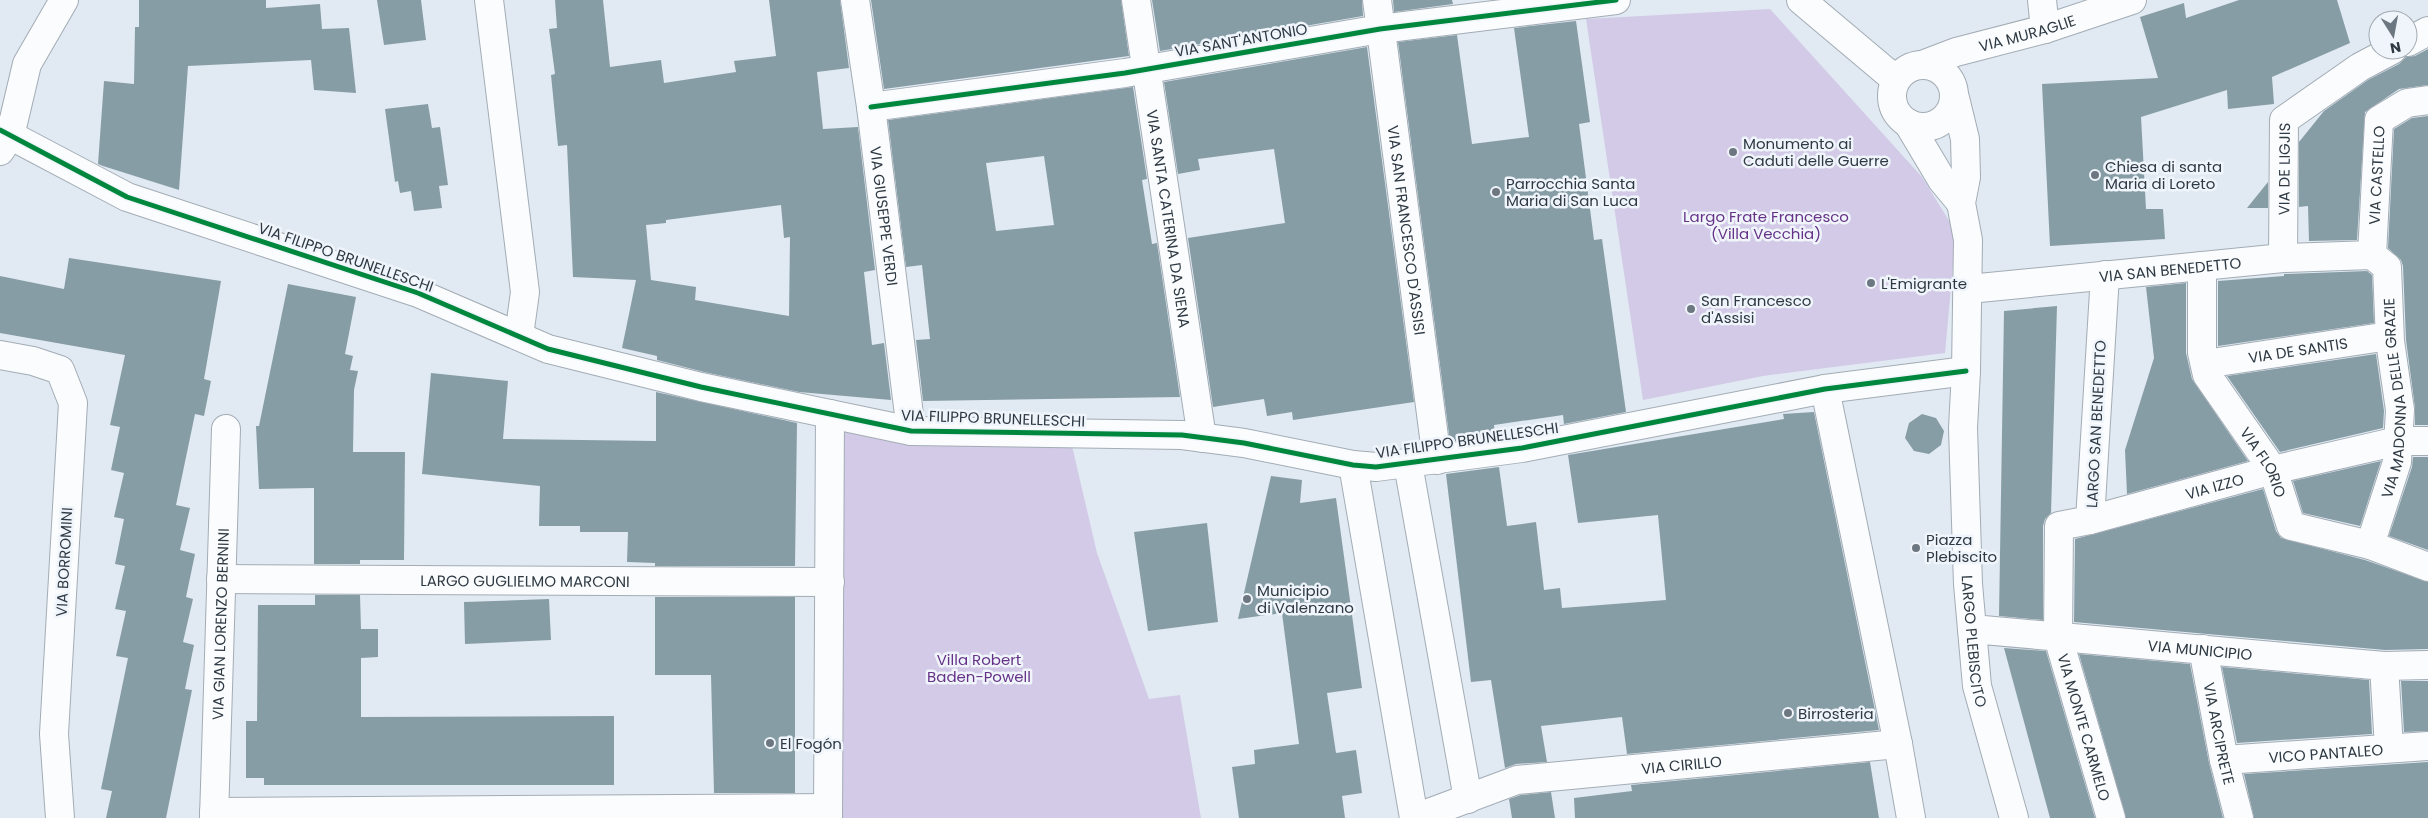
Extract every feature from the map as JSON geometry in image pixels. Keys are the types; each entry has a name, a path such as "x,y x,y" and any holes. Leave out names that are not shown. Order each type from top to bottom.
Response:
{"street":[{"path":"3,139 27,64 64,0"},
{"path":"489,0 526,292 519,336"},
{"name":"VIA GIUSEPPE VERDI","path":"855,0 871,107 911,431"},
{"name":"VIA SANTA CATERINA DA SIENA","path":"1136,0 1202,438"},
{"name":"VIA SAN FRANCESCO D'ASSISI","path":"1377,0 1437,460"},
{"name":"VIA SANT'ANTONIO","path":"871,107 1146,69 1380,29 1616,0"},
{"path":"1801,0 1896,80"},
{"path":"2042,0 2045,29"},
{"name":"VIA MURAGLIE","path":"1922,65 1956,52 2045,29 2132,0"},
{"name":"VIA DE LIGJIS","path":"2283,258 2284,120 2360,67 2373,60"},
{"path":"1912,66 1932,66 1947,76 1952,82 1964,139 1966,177 1961,203 1942,180 1908,123 1900,116 1892,99 1896,80 1912,66"},
{"path":"1908,123 1918,126 1938,123 1946,116 1955,98"},
{"name":"VIA CASTELLO","path":"2372,255 2379,120 2407,103 2428,100"},
{"name":"VIA FILIPPO BRUNELLESCHI","path":"3,139 128,197 418,293 548,349 682,382 911,431 1182,435 1244,443 1353,465 1376,467 1522,448 1825,389 1966,371"},
{"name":"LARGO PLEBISCITO","path":"1961,203 1968,240 1969,289 1963,428 1968,584 1977,686 2014,818"},
{"name":"VIA SAN BENEDETTO","path":"1969,289 2283,258 2372,255"},
{"name":"VIA MADONNA DELLE GRAZIE","path":"2370,545 2397,462 2400,410 2389,336 2387,268 2372,255"},
{"name":"VIA FLORIO","path":"2202,266 2202,352 2207,375 2273,470 2291,526 2370,545 2428,567"},
{"name":"LARGO SAN BENEDETTO","path":"2058,637 2059,526 2090,520 2105,275"},
{"name":"VIA DE SANTIS","path":"2205,364 2389,336"},
{"name":"VIA BORROMINI","path":"0,355 33,361 60,370 73,403 54,734 60,818"},
{"path":"1825,389 1898,744 1911,818"},
{"path":"214,815 828,813 830,414"},
{"name":"VIA GIAN LORENZO BERNINI","path":"214,815 226,430"},
{"name":"VIA IZZO","path":"2090,520 2273,470 2398,441 2428,441"},
{"path":"1353,465 1414,818 1468,798 1408,464"},
{"name":"LARGO GUGLIELMO MARCONI","path":"221,579 830,582"},
{"name":"VIA MUNICIPIO","path":"1972,630 2384,666 2428,665"},
{"name":"VIA MONTE CARMELO","path":"2058,637 2111,818"},
{"name":"VIA ARCIPRETE","path":"2203,649 2224,760 2240,818"},
{"path":"2384,666 2389,748"},
{"name":"VIA CIRILLO","path":"1468,798 1517,780 1898,744"},
{"name":"VICO PANTALEO","path":"2224,760 2428,746"}],"green space":[{"name":"Largo Frate Francesco (Villa Vecchia)","path":"1770,9 1922,177 1956,232 1945,353 1763,376 1643,400 1586,19"},
{"name":"Villa Robert Baden-Powell","path":"830,414 1069,433 1097,553 1149,699 1180,695 1201,818 828,818"}],"building":[{"path":"139,0 266,0 266,8 320,4 322,29 349,28 356,93 314,90 311,60 188,66 179,190 98,164 104,81 134,84 135,27 139,27"},
{"path":"377,0 421,0 426,40 384,45"},
{"path":"555,0 603,0 610,67 661,60 664,83 736,72 734,61 776,56 769,0 840,0 849,68 817,72 823,129 858,127 875,270 864,272 872,345 884,343 891,400 799,392 704,372 657,360 657,356 622,348 636,280 573,277 567,145 558,146 551,75 555,74 549,29 557,28","holes":["781,205 784,238 790,237 789,316 695,300 696,287 651,280 646,225 666,223 666,220"]},
{"path":"871,0 1121,0 1129,56 884,89"},
{"path":"1152,0 1362,0 1363,16 1160,51"},
{"path":"1393,0 1452,0 1453,4 1394,12"},
{"path":"2239,0 2337,0 2350,43 2272,77 2274,104 2228,109 2227,90 2141,117 2146,209 2163,209 2165,239 2050,246 2042,84 2158,78 2140,17 2184,3 2186,18"},
{"name":"Parrocchia Santa Maria di San Luca","path":"1576,21 1590,122 1579,124 1594,240 1602,239 1626,412 1564,424 1563,415 1494,425 1495,436 1450,442 1398,42 1457,35 1472,144 1529,137 1514,28"},
{"path":"1367,47 1414,402 1293,420 1292,412 1267,416 1264,399 1213,407 1188,238 1285,223 1274,149 1198,159 1200,170 1178,174 1164,82"},
{"path":"2428,49 2428,85 2399,89 2365,112 2357,240 2309,241 2308,206 2299,207 2299,142 2324,111 2368,80 2403,60 2418,60 2418,54"},
{"path":"1133,87 1147,179 1142,180 1152,244 1157,243 1180,397 923,401 916,340 930,339 922,265 906,267 888,120","holes":["1044,156 1054,225 996,231 986,163"]},
{"path":"428,104 432,128 440,127 448,185 439,186 442,208 414,211 411,191 400,193 398,181 395,182 385,109"},
{"path":"2428,116 2428,425 2415,425 2415,408 2406,340 2403,266 2401,260 2388,248 2394,129 2412,118"},
{"path":"2268,182 2268,208 2247,208"},
{"path":"69,258 221,281 204,379 211,381 204,416 195,414 176,505 190,508 180,550 195,554 186,597 193,599 183,642 194,645 185,689 192,690 166,818 106,818 112,791 101,789 128,658 116,656 126,611 115,609 125,566 115,564 124,519 114,517 124,473 111,470 120,427 110,425 125,355 0,333 0,276 64,289"},
{"path":"2367,271 2372,275 2374,323 2218,346 2218,281 2284,276 2284,274"},
{"path":"2186,283 2186,353 2192,379 2248,461 2127,494 2125,450 2154,358 2146,287"},
{"path":"288,284 356,297 345,354 353,356 350,370 358,371 354,390 353,452 405,452 404,560 360,560 360,564 314,564 314,488 259,489 256,426 259,426"},
{"path":"2057,306 2051,513 2045,519 2043,526 2043,620 1999,616 2004,311"},
{"path":"2376,354 2384,411 2383,428 2280,452 2227,376"},
{"path":"431,373 508,381 503,439 656,441 656,392 797,423 795,566 655,566 655,563 627,562 628,532 580,532 580,526 539,526 540,486 422,474"},
{"path":"1814,412 1879,730 1627,754 1622,717 1541,726 1547,762 1516,764 1505,768 1491,680 1471,682 1446,474 1499,467 1507,526 1536,522 1544,590 1560,588 1562,608 1666,600 1658,515 1578,523 1568,455 1784,419 1783,414"},
{"path":"1922,414 1936,418 1944,431 1941,445 1929,454 1914,451 1905,438 1909,423"},
{"path":"2413,457 2428,457 2428,550 2389,536 2412,467"},
{"path":"2381,461 2360,526 2303,513 2293,481"},
{"path":"1271,476 1302,480 1300,503 1336,498 1362,688 1327,693 1336,753 1356,750 1362,793 1342,796 1345,818 1239,818 1232,767 1255,764 1254,750 1299,744 1282,613 1238,619"},
{"path":"2263,489 2276,531 2281,538 2365,560 2428,582 2428,649 2385,650 2074,622 2075,539"},
{"path":"1207,523 1218,622 1148,631 1134,532"},
{"path":"315,595 360,595 361,629 378,629 378,657 361,658 361,717 614,716 614,785 264,785 264,778 246,778 246,721 257,721 258,605 315,605"},
{"path":"655,597 795,597 795,793 714,793 711,675 655,675"},
{"path":"549,599 551,640 465,644 464,602"},
{"path":"2004,648 2046,651 2095,818 2050,818"},
{"path":"2079,654 2190,664 2209,763 2223,818 2126,818"},
{"path":"2222,667 2369,680 2372,734 2237,743"},
{"path":"2401,681 2428,681 2428,731 2404,732"},
{"path":"1870,762 1879,818 1575,818 1574,798 1632,791 1631,785"},
{"path":"2428,762 2428,818 2254,818 2244,774"},
{"path":"1551,792 1555,818 1512,818 1509,799 1521,795"}],"cycle path":[{"path":"871,107 1125,73 1380,29 1616,0"},
{"path":"0,130 127,197 418,293 548,349 701,387 911,431 1182,435 1244,443 1353,465 1376,467 1522,448 1825,389 1966,371"}],"place":[{"name":"Monumento ai Caduti delle Guerre","path":"1733,152"},
{"name":"Chiesa di santa Maria di Loreto","path":"2095,175"},
{"name":"Parrocchia Santa Maria di San Luca","path":"1496,192"},
{"name":"L'Emigrante","path":"1871,283"},
{"name":"San Francesco d'Assisi","path":"1691,309"},
{"name":"Piazza Plebiscito","path":"1916,548"},
{"name":"Municipio di Valenzano","path":"1247,599"},
{"name":"Birrosteria","path":"1788,713"},
{"name":"El Fogón","path":"770,743"}]}
